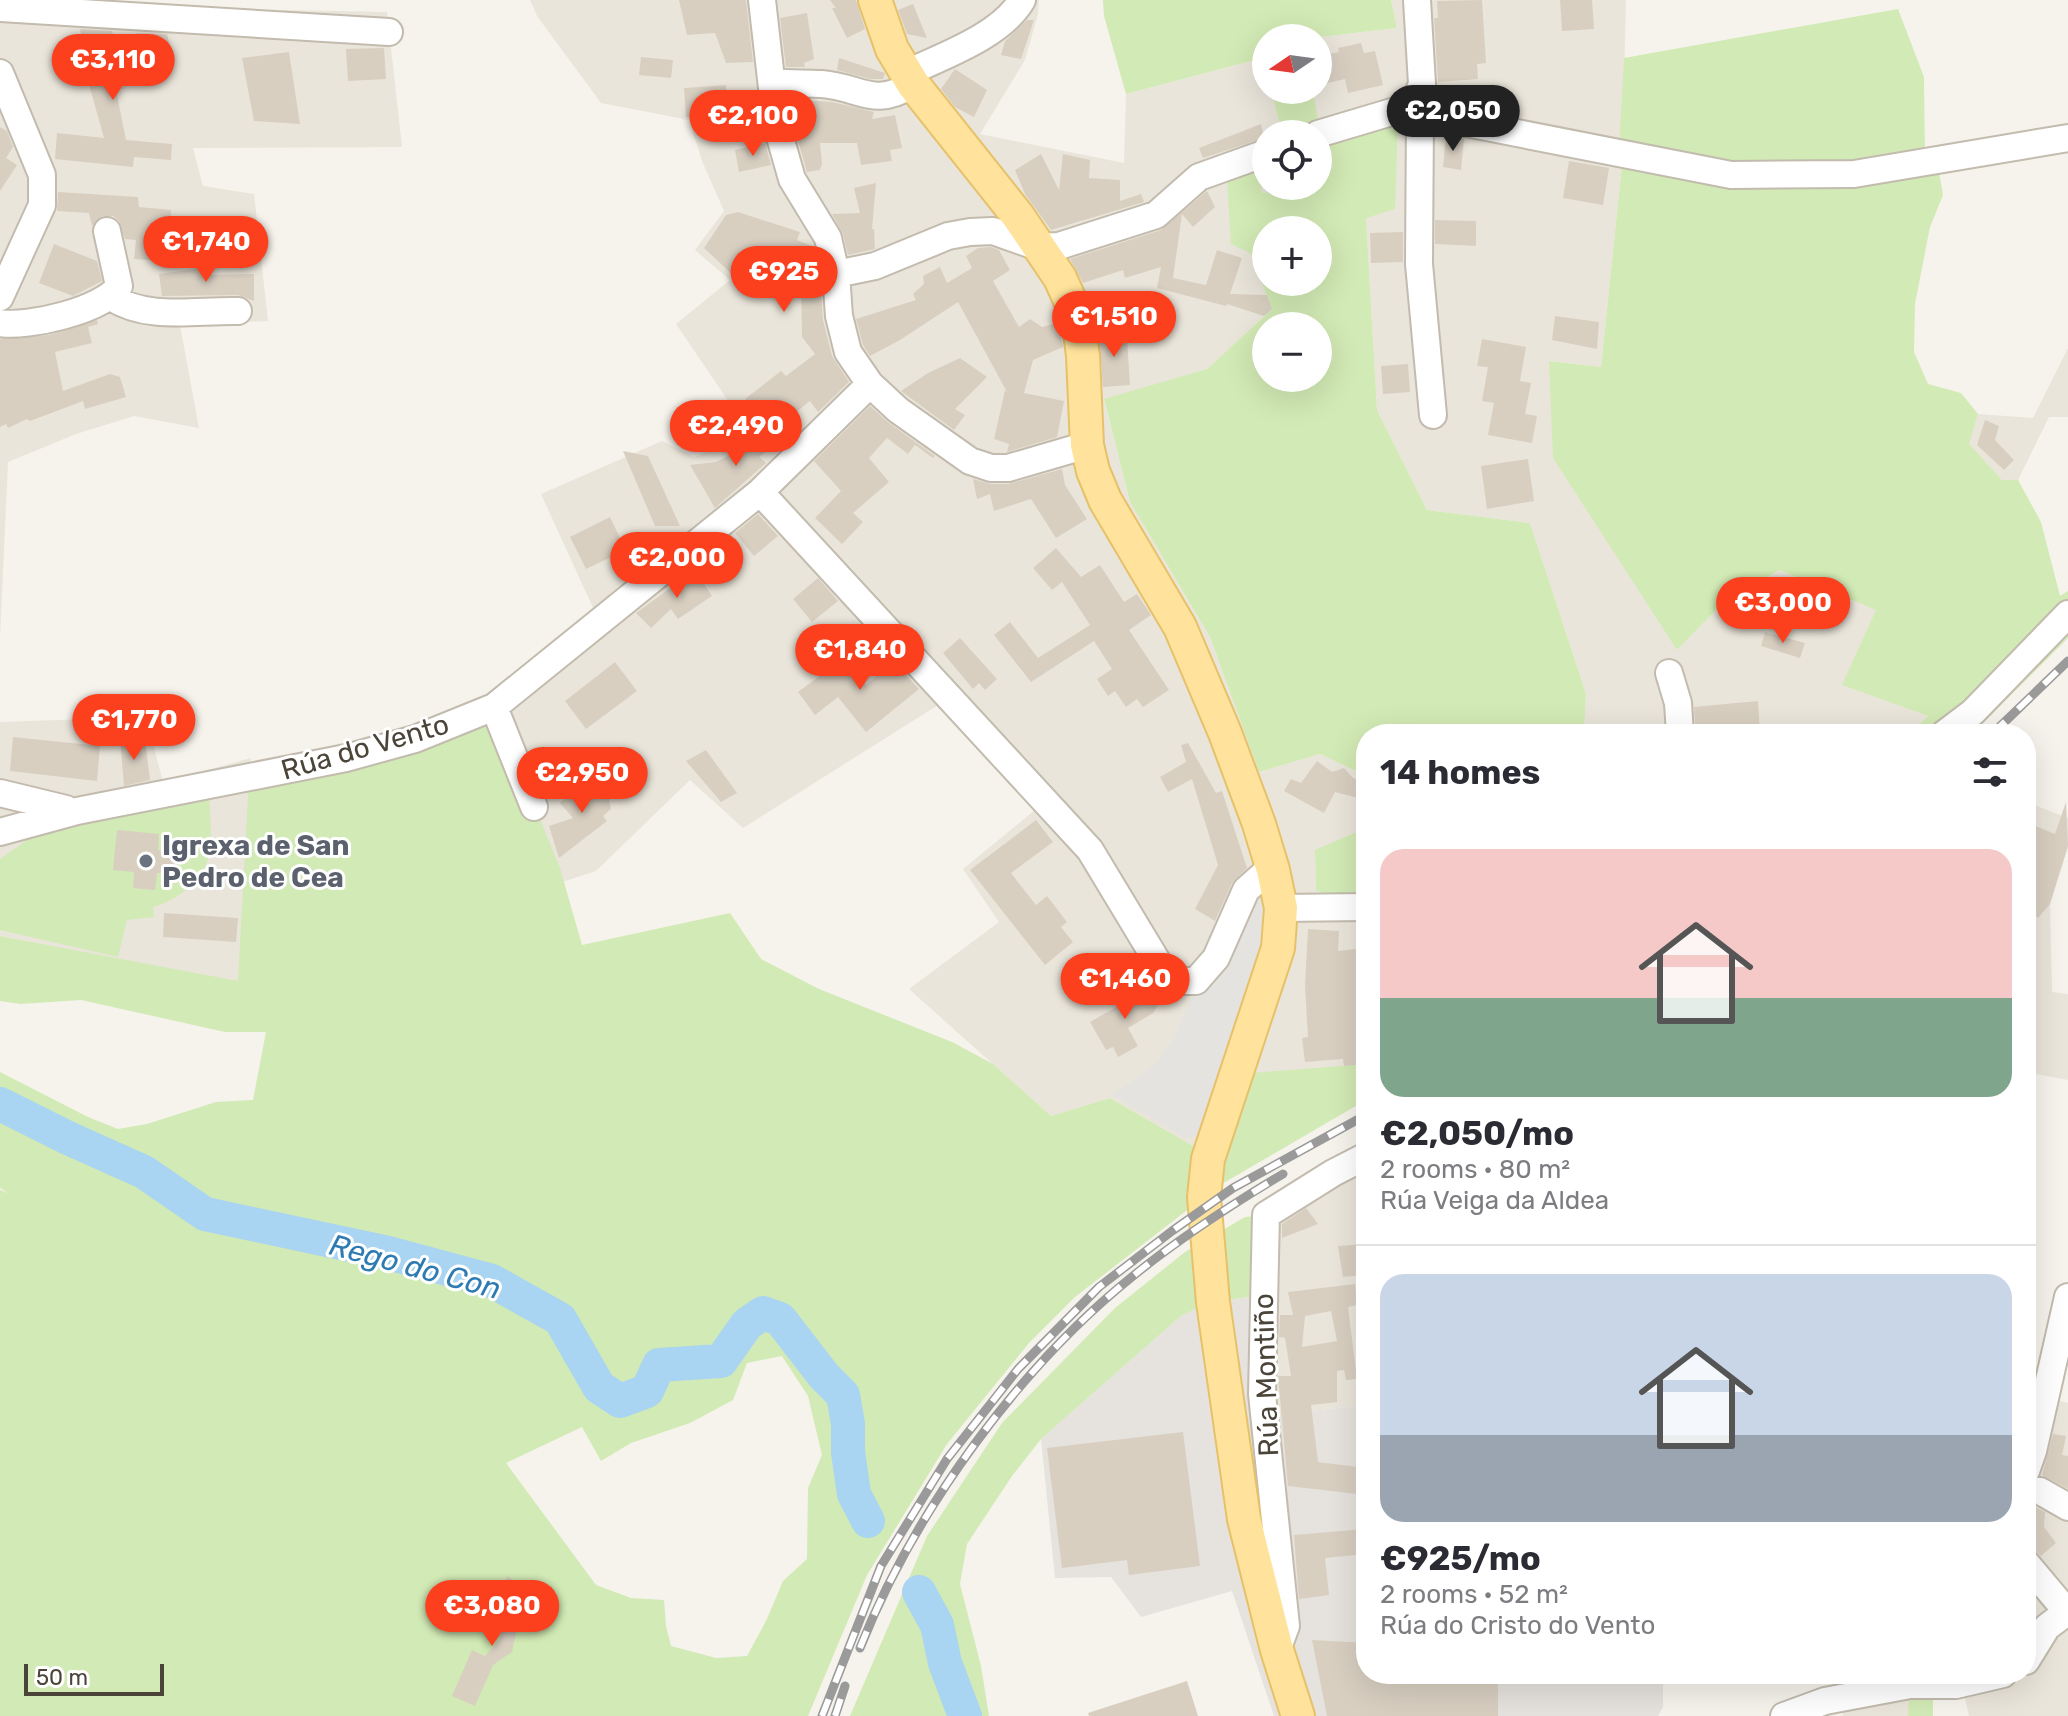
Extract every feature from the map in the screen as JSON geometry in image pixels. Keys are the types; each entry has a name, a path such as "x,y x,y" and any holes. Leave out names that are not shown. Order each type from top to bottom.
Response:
{"main road":[{"path":"875,0 892,49 910,78 1018,216 1060,278 1078,318 1087,445 1093,471 1105,500 1180,627 1259,824 1272,867 1281,908 1278,948 1208,1159 1204,1197 1213,1302 1244,1519 1277,1650 1298,1716"}],"street":[{"path":"762,0 776,123 792,179 828,238 836,274 839,316 848,352 870,384 898,410 970,461 991,468 1008,468 1087,445"},
{"path":"772,82 823,84 864,95 894,96 910,78 991,31 1014,13 1022,0"},
{"path":"1417,0 1422,84 1416,111 1419,264 1433,415"},
{"path":"0,8 389,32"},
{"path":"0,73 42,175 42,205 0,297"},
{"path":"1332,130 1395,111 1416,111 1731,175 1854,174 2068,138"},
{"path":"836,274 875,266 936,240 970,232 993,231 1038,247 1059,246 1156,215 1199,177 1252,158"},
{"path":"0,323 29,323 111,297 119,286 107,231"},
{"path":"111,297 127,306 167,313 238,311"},
{"name":"Rúa do Vento","path":"0,832 77,811 346,758 415,739 494,707 760,492 870,384"},
{"path":"760,492 1090,850 1169,981 1196,981 1216,958 1246,890 1272,867"},
{"path":"1957,724 1973,712 2068,614"},
{"path":"1669,673 1678,703 1679,724"},
{"path":"494,707 534,807"},
{"name":"Rúa do Vento","path":"0,793 77,811"},
{"name":"Rúa do Vento","path":"0,813 47,806"},
{"path":"1281,908 1356,907"},
{"name":"Rúa Montiño","path":"1277,1650 1286,1626 1262,1394 1266,1215 1356,1161"},
{"path":"2036,1438 2068,1297"},
{"path":"2036,1491 2068,1507"},
{"path":"2036,1575 2068,1613 2047,1627 2036,1645"},
{"path":"1784,1716 1825,1701 1910,1685 1960,1684"}],"shaded area":[{"path":"0,0 9,5 387,12 402,147 193,148 203,186 254,194 268,321 180,325 199,428 134,416 76,434 8,462 0,637"},
{"path":"530,0 1039,0 1025,60 980,134 1124,163 1126,94 1252,61 1252,104 1274,104 1278,120 1252,120 1252,200 1261,200 1257,216 1252,216 1252,296 1267,296 1272,309 1269,312 1252,312 1252,327 1207,369 1104,400 1130,502 1210,637 1259,772 1320,754 1356,771 1356,833 1315,851 1316,891 1356,904 1356,1066 1261,1076 1195,1147 1110,1098 1051,1116 909,989 999,922 963,869 1035,810 938,705 743,828 690,780 596,871 559,883 482,702 594,610 541,494 662,441 695,457 750,433 676,324 730,280 695,250 724,211 702,161 689,120 601,103 537,16"},
{"path":"1391,0 1626,0 1622,165 1601,367 1550,361 1677,650 1717,609 1779,570 1877,610 1843,685 1928,716 1920,724 1584,724 1586,694 1530,523 1427,510 1377,410 1366,218 1332,157 1332,120 1316,120 1313,104 1332,104 1332,36 1397,28"},
{"path":"2068,348 2068,417 2049,417 2018,480 2002,480 1968,444 1978,414 2033,418"},
{"path":"146,717 163,782 251,758 239,982 0,936 0,722"},
{"path":"2036,806 2068,818 2068,846 2050,904 2052,992 2068,994 2068,1080 2036,1074"},
{"path":"1266,891 1269,941 1209,1131 1185,1138 1111,1094 1158,1062 1247,899"},
{"path":"1356,1167 1356,1406 1264,1416 1266,1215"},
{"path":"1263,1295 1264,1416 1356,1406 1356,1684 1663,1684 1663,1707 1658,1716 1274,1716 1232,1591 1141,1617 1111,1577 1055,1578 1041,1439 1182,1315 1213,1302"},
{"path":"2036,1394 2068,1403 2068,1716 1969,1716 1963,1690 1910,1694 1908,1716 1843,1716 1842,1688 1858,1684 2036,1684"}],"green space":[{"path":"1103,0 1391,0 1397,28 1332,36 1332,24 1252,24 1252,61 1126,94 1104,16"},
{"path":"1898,9 1924,77 1925,160 1937,160 1943,195 1930,227 1915,304 1914,352 1928,384 1961,393 1978,414 1969,444 2002,480 2018,480 2041,522 2060,596 2068,591 2068,638 1980,724 1920,724 1928,716 1842,685 1876,610 1779,570 1717,609 1677,650 1553,458 1549,361 1601,367 1622,165 1619,151 1624,58"},
{"path":"1274,104 1315,104 1318,120 1278,120"},
{"path":"1398,119 1395,209 1366,218 1377,410 1427,510 1530,523 1586,694 1584,724 1356,724 1356,771 1320,754 1259,772 1210,637 1130,502 1104,399 1207,369 1252,327 1252,392 1332,392 1332,312 1269,312 1272,309 1267,296 1332,296 1332,216 1252,216 1252,258 1250,253 1231,244 1227,179 1252,171 1252,200 1332,200 1332,131"},
{"path":"494,707 560,868 582,945 730,913 761,959 819,989 952,1042 993,1064 1051,1116 1110,1098 1195,1147 1214,1140 1204,1197 1075,1297 1029,1343 947,1444 867,1575 808,1716 0,1716 0,1190 8,1193 0,1188 0,1072 118,1129 147,1124 216,1102 253,1100 266,1032 225,1032 81,1000 20,1004 0,1001 0,936 238,981 249,777","holes":["782,1356 808,1396 822,1455 808,1488 807,1559 783,1581 747,1656 716,1658 671,1646 664,1600 631,1598 596,1585 506,1463 582,1427 601,1461 631,1443 690,1423 733,1400 747,1363"]},
{"path":"209,792 211,833 204,870 186,890 153,907 154,917 127,920 118,957 0,930 0,859 44,828"},
{"path":"1356,832 1356,904 1316,891 1315,850"},
{"path":"1356,1065 1356,1106 1215,1188 1251,1073"},
{"path":"1266,1215 1263,1295 1213,1302 1182,1315 1041,1439 967,1544 960,1584 981,1666 989,1716 850,1716 927,1536 1002,1423 1115,1308 1185,1252 1245,1217"},
{"path":"1933,1686 1933,1716 1908,1716 1909,1694"}],"building":[{"path":"679,0 746,0 753,62 726,63 715,33 687,35"},
{"path":"830,0 856,0 865,29 847,38"},
{"path":"1482,0 1486,63 1477,64 1478,79 1438,82 1434,18 1438,18 1437,1"},
{"path":"1560,0 1592,0 1594,29 1562,31"},
{"path":"913,4 927,38 907,34 898,10"},
{"path":"807,13 814,59 804,63 805,67 786,67 780,18"},
{"path":"1027,20 1034,20 1021,59 1001,55 1005,41"},
{"path":"80,29 112,31 114,39 138,33 167,34 173,58 141,66 138,49 109,55 126,140 172,144 171,160 134,157 133,167 55,159 57,133 104,138 83,63 86,60"},
{"path":"1361,43 1364,53 1375,51 1383,85 1348,93 1345,79 1332,82 1332,53 1339,52 1338,48"},
{"path":"384,48 386,79 348,81 346,49"},
{"path":"289,52 300,124 254,121 242,58"},
{"path":"641,57 673,60 671,78 639,75"},
{"path":"839,58 885,73 883,79 870,79 837,70"},
{"path":"955,69 987,90 974,117 955,107 941,89"},
{"path":"726,85 728,114 686,117 684,88"},
{"path":"789,99 832,102 874,112 872,119 895,115 902,148 890,150 892,161 861,165 857,143 820,143 820,170 807,172"},
{"path":"0,127 7,131 13,147 6,158 17,165 0,191"},
{"path":"1252,127 1252,142 1203,158 1199,148"},
{"path":"1446,135 1464,139 1461,170 1443,167"},
{"path":"765,143 771,165 739,172 735,150"},
{"path":"1041,154 1059,190 1063,154 1090,160 1089,178 1120,180 1120,201 1141,194 1144,202 1051,230 1025,194 1015,170"},
{"path":"1569,161 1609,168 1603,205 1563,198"},
{"path":"876,183 872,229 875,249 848,255 843,234 832,214 860,213 854,188"},
{"path":"1207,191 1215,207 1193,227 1182,214 1173,278 1206,285 1217,250 1242,258 1230,294 1267,296 1272,309 1269,312 1252,312 1157,288 1161,267 1125,278 1123,270 1083,283 1070,259 1161,230"},
{"path":"58,192 138,197 139,207 171,210 170,235 162,235 161,261 134,259 136,240 125,239 119,221 113,216 103,216 92,226 89,213 57,211"},
{"path":"738,212 800,232 797,240 814,247 820,276 823,320 832,356 849,382 818,412 810,401 771,432 745,399 781,371 786,376 815,354 802,337 801,276 740,256 737,279 704,248 726,215"},
{"path":"1435,220 1476,221 1476,246 1435,244"},
{"path":"1403,232 1403,262 1371,263 1370,233"},
{"path":"54,244 97,261 102,281 73,296 39,283"},
{"path":"978,248 999,250 1010,270 993,281 1019,327 1030,319 1042,327 1057,323 1063,347 1033,360 1024,393 1064,401 1057,437 1007,452 1009,444 994,439 1005,390 1007,392 958,302 870,356 863,345 856,319 916,300 913,294 924,284 923,276 940,267 947,283 972,268 966,256"},
{"path":"203,268 204,275 254,274 254,301 238,295 162,296 159,274"},
{"path":"1555,316 1599,322 1597,349 1552,340"},
{"path":"97,320 98,324 88,327 92,343 55,352 63,391 110,374 120,377 126,397 85,409 83,401 8,428 6,424 0,427 0,339 49,335"},
{"path":"1116,331 1127,338 1130,385 1103,387 1099,332"},
{"path":"1482,339 1526,347 1520,381 1531,383 1525,414 1537,416 1532,443 1488,435 1494,403 1482,401 1488,367 1477,366"},
{"path":"960,358 987,377 955,409 965,415 954,430 901,391 928,373"},
{"path":"1408,364 1410,392 1383,394 1381,366"},
{"path":"870,406 935,456 933,458 915,445 908,454 887,438 869,458 889,482 853,513 863,522 842,544 815,518 841,491 814,461"},
{"path":"1985,420 1999,426 1995,440 2014,460 2004,470 1977,445"},
{"path":"790,425 794,432 759,457 766,463 715,508 690,465 716,462"},
{"path":"623,451 648,456 680,526 655,526"},
{"path":"1528,459 1534,501 1487,509 1481,466"},
{"path":"1062,469 1065,485 1087,519 1056,538 1031,499 994,511 990,494 977,499 973,479 991,484 1008,484"},
{"path":"758,514 778,536 754,556 735,533"},
{"path":"610,517 626,550 586,569 570,537"},
{"path":"1056,548 1081,577 1100,565 1124,602 1137,594 1151,615 1129,630 1169,690 1143,707 1137,699 1126,707 1115,691 1108,696 1097,679 1112,669 1094,641 1031,682 994,635 1010,622 1038,658 1090,625 1062,582 1052,590 1033,568"},
{"path":"695,570 712,596 678,619 671,609 651,628 636,613"},
{"path":"818,578 838,601 812,622 793,599"},
{"path":"1738,602 1760,611 1754,625 1721,616"},
{"path":"1765,632 1805,643 1800,658 1761,646"},
{"path":"960,638 997,679 985,690 979,683 973,689 943,653"},
{"path":"887,654 919,689 866,732 838,697 815,715 798,692 845,657 866,685 889,666 882,658"},
{"path":"615,662 637,691 586,729 565,701"},
{"path":"1758,701 1759,724 1695,724 1694,707"},
{"path":"13,737 100,746 97,781 10,771"},
{"path":"120,739 145,740 150,780 124,786"},
{"path":"1188,743 1216,793 1222,791 1247,868 1232,883 1215,921 1195,909 1218,865 1192,779 1168,792 1160,777 1186,762 1181,745"},
{"path":"706,750 737,793 721,802 686,761"},
{"path":"1317,761 1332,772 1344,768 1356,779 1356,797 1335,792 1324,813 1284,791 1291,779 1301,783"},
{"path":"595,774 613,796 609,800 611,809 603,816 607,821 559,858 549,826 573,818 560,803"},
{"path":"2066,802 2068,846 2050,904 2038,918 2036,826 2055,834"},
{"path":"1036,820 1053,842 1011,873 1036,905 1047,896 1067,922 1061,927 1073,942 1045,965 970,870"},
{"name":"Igrexa de San Pedro de Cea","path":"117,830 159,834 158,850 179,852 177,874 157,873 155,890 133,888 134,872 113,870"},
{"path":"164,913 238,918 236,942 163,937"},
{"path":"1308,929 1339,931 1338,951 1356,949 1356,1065 1344,1066 1343,1059 1305,1062 1302,1038 1308,1037 1305,986"},
{"path":"1147,979 1159,1003 1153,1013 1128,1028 1138,1046 1118,1057 1113,1047 1106,1050 1090,1022 1137,995"},
{"path":"1306,1208 1318,1224 1282,1238 1282,1224"},
{"path":"1356,1245 1356,1276 1343,1277 1338,1246"},
{"path":"1355,1284 1356,1305 1348,1307 1356,1379 1346,1380 1344,1370 1337,1371 1337,1402 1311,1405 1318,1462 1356,1467 1356,1494 1288,1486 1278,1376 1291,1376 1285,1338 1279,1337 1280,1315 1293,1315 1288,1292","holes":["1331,1311 1337,1341 1302,1347 1305,1316"]},
{"path":"1183,1432 1200,1566 1129,1575 1127,1560 1062,1568 1047,1448"},
{"path":"2053,1434 2066,1436 2062,1455 2068,1456 2068,1489 2042,1475"},
{"path":"2036,1508 2045,1512 2044,1527 2056,1543 2041,1556 2036,1551"},
{"path":"1356,1530 1356,1555 1325,1558 1329,1595 1299,1599 1294,1535"},
{"path":"507,1576 525,1588 512,1652 493,1665 475,1706 452,1696 472,1650 485,1656 500,1639"},
{"path":"1312,1640 1356,1642 1356,1684 1498,1684 1498,1716 1327,1716"},
{"path":"1187,1681 1198,1716 1089,1716 1088,1713"}],"waterway":[{"name":"Rego do Con","path":"0,1104 144,1172 205,1214 388,1253 492,1281 560,1319 599,1387 620,1401 647,1391 659,1365 721,1361 747,1324 763,1313 780,1319 824,1376 843,1395 854,1494 868,1521"},
{"name":"Rego do Con","path":"919,1592 937,1625 945,1663 965,1716"}],"railway":[{"path":"2002,724 2068,661"},
{"path":"822,1716 881,1566 947,1459 1018,1369 1099,1287 1172,1231 1233,1188 1356,1120"},
{"path":"860,1648 909,1545 940,1495 1010,1398 1049,1354 1090,1313 1151,1262 1206,1222 1283,1174"},
{"path":"835,1716 845,1686"}],"place":[{"name":"Igrexa de San Pedro de Cea","path":"146,861"}]}
